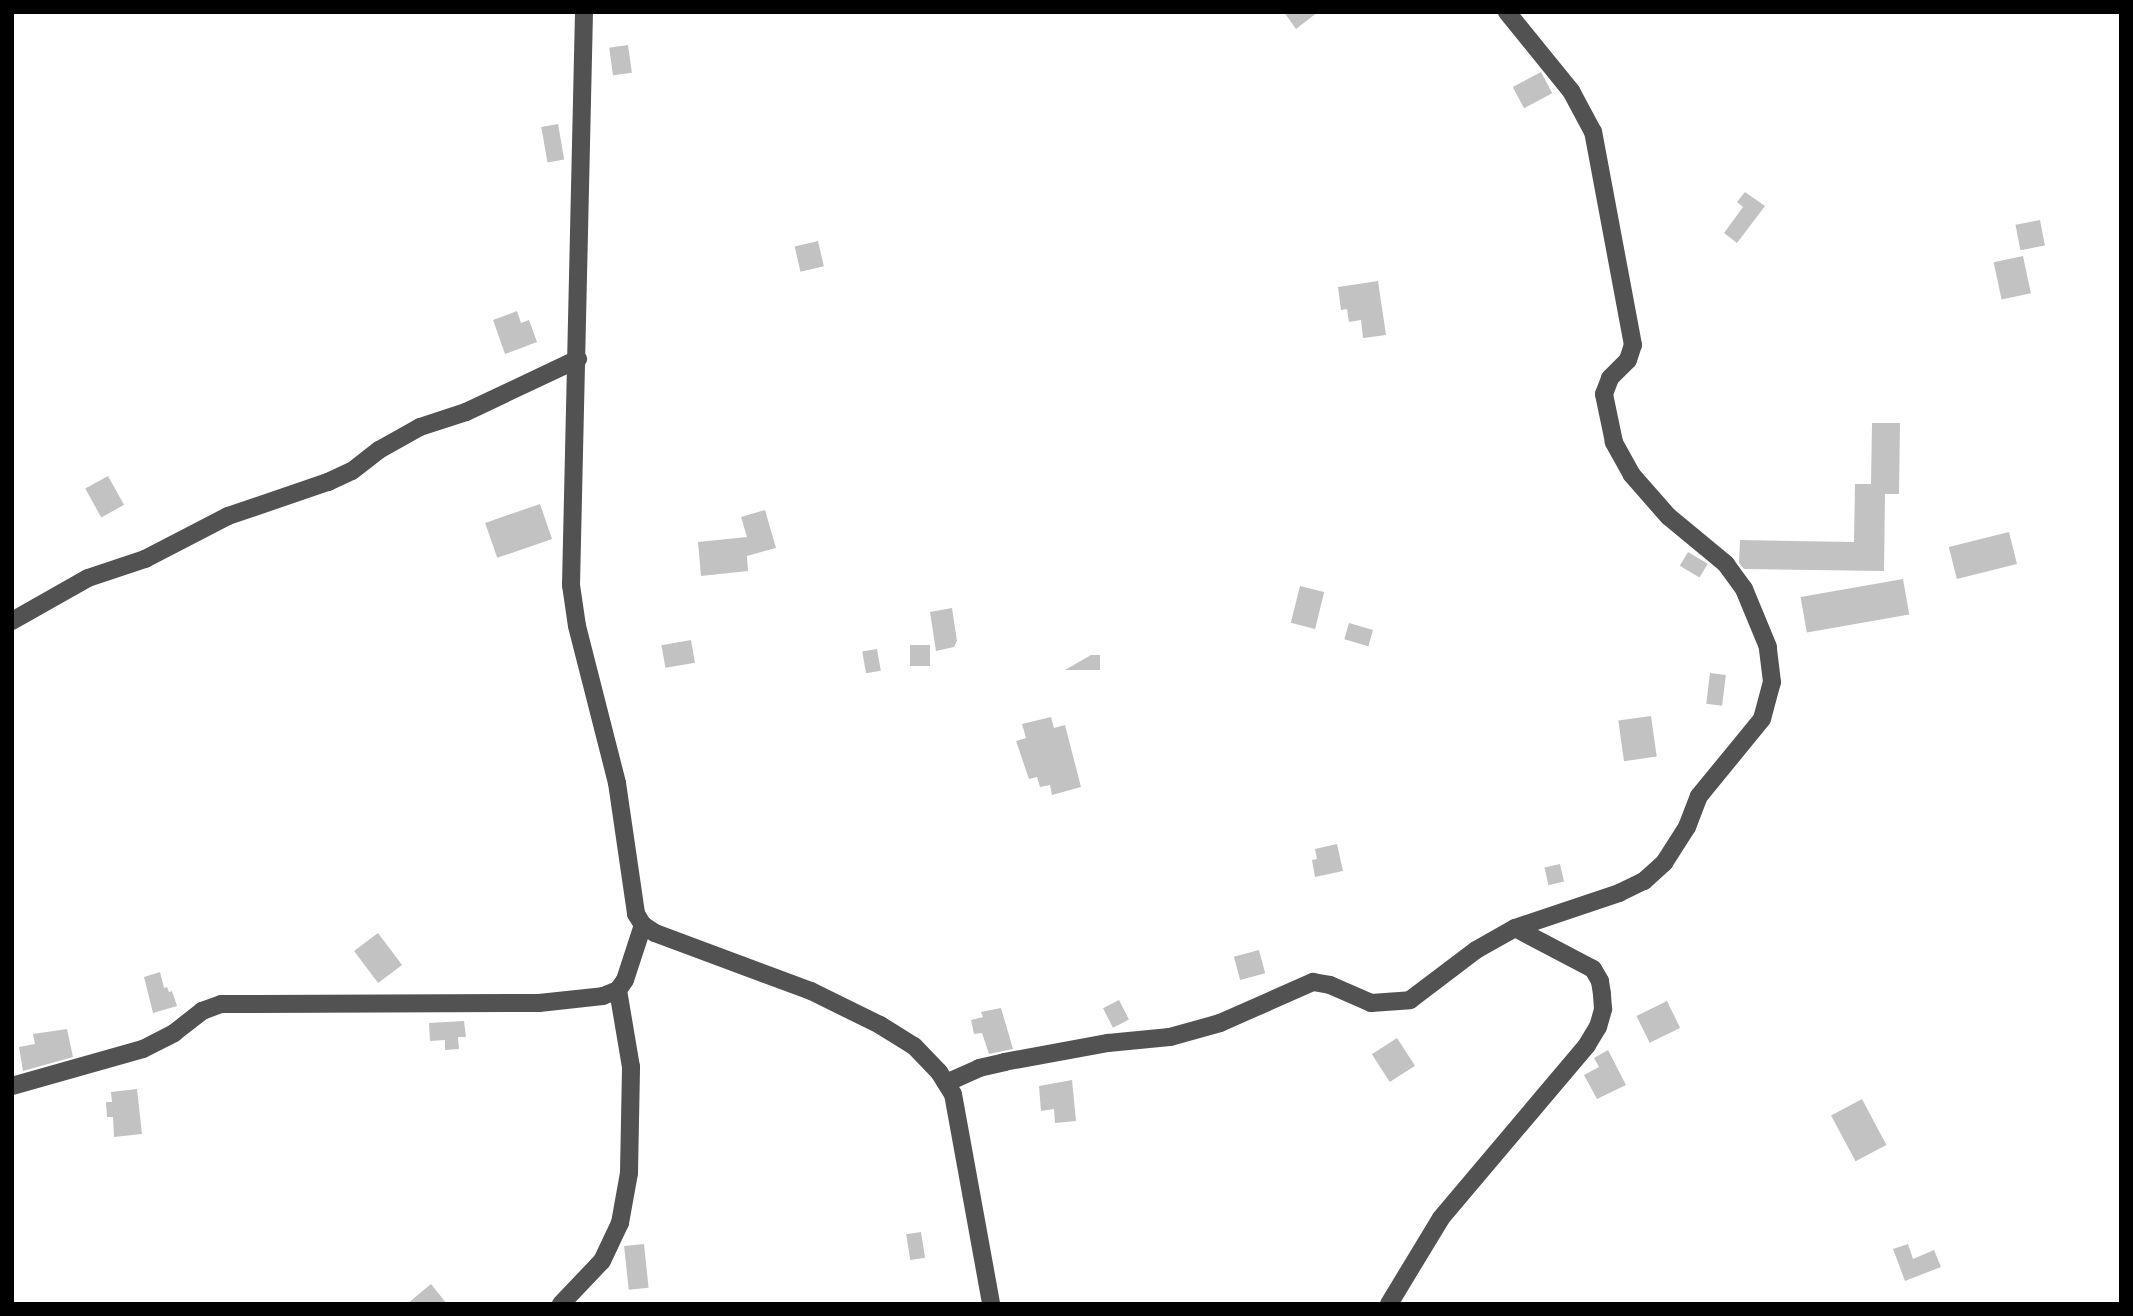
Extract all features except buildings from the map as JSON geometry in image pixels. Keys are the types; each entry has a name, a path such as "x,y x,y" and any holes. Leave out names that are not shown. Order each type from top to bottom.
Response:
{"street":[{"path":"584,12 571,585 577,626 617,783 636,914 643,925 655,933 811,991 880,1025 914,1046 953,1094 991,1304"},
{"path":"946,1083 979,1068 1004,1062 1108,1044 1170,1037 1220,1023 1313,982 1330,985 1371,1003 1410,1000 1476,950 1515,928 1619,893 1644,881 1664,863 1686,827 1699,796 1762,719 1772,682 1768,647 1744,589 1726,564 1668,516 1632,475 1614,442 1604,394 1610,378 1628,359 1633,345 1593,132 1571,91 1507,12"},
{"path":"12,621 88,578 145,559 228,516 328,482 352,471 420,427 466,412 578,359"},
{"path":"12,1086 143,1049 174,1033 202,1010 221,1004 539,1003 603,996 618,990 625,979 643,925"},
{"path":"1389,1304 1441,1219 1587,1045 1598,1027 1603,1009 1602,995 1600,981 1593,969 1515,928"},
{"path":"561,1304 602,1261 620,1223 629,1173 631,1067 618,990"}]}
